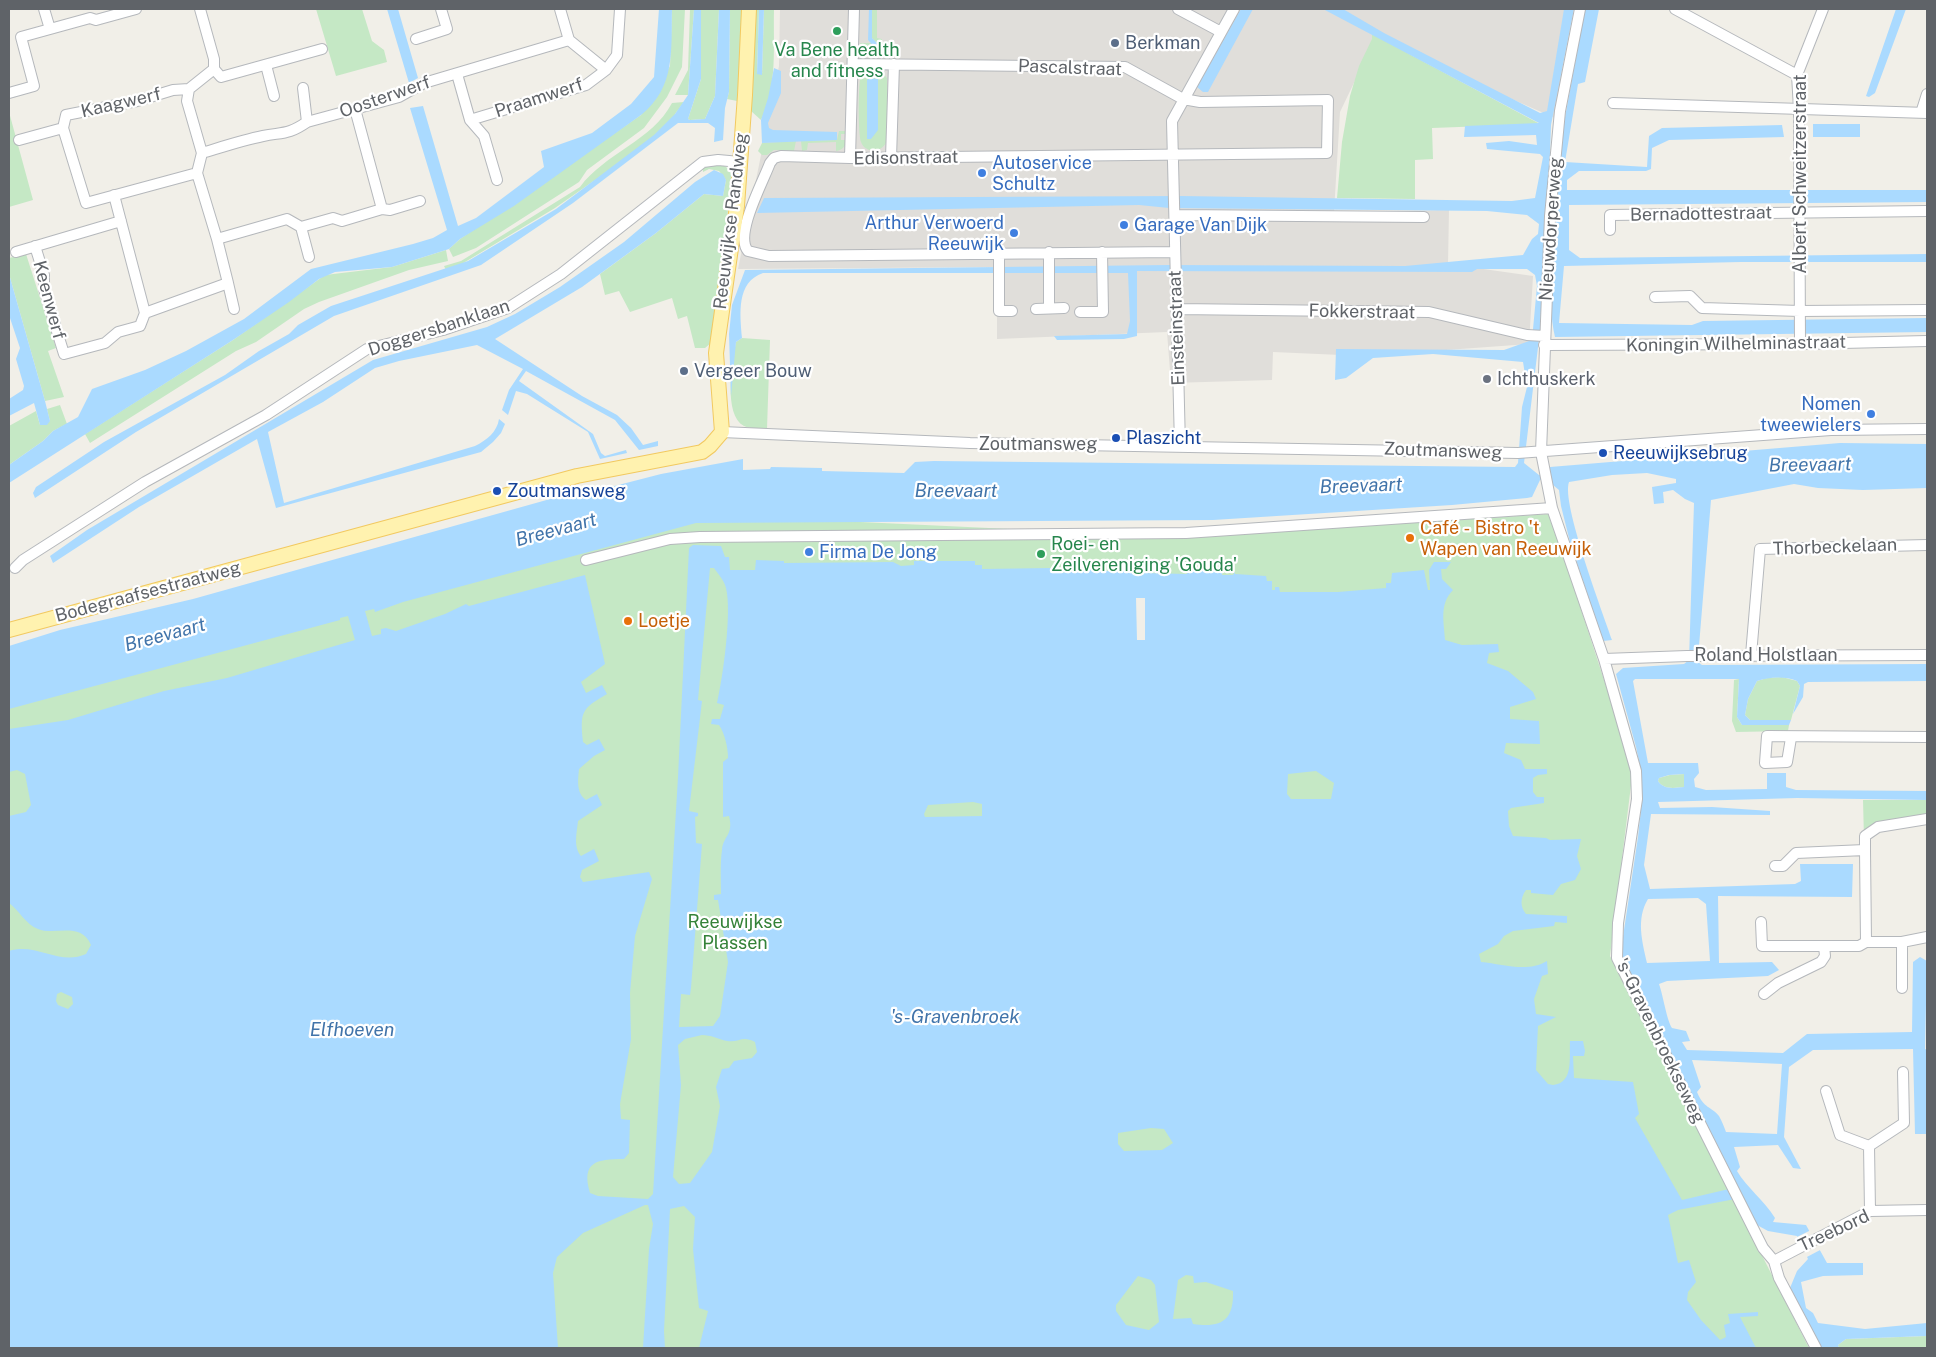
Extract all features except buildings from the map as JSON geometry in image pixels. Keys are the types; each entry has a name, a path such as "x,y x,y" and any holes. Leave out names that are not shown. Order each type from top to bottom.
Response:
{"main road":[{"name":"Reeuwijkse Randweg","path":"722,432 716,352 737,206 749,9"},
{"name":"Bodegraafsestraatweg","path":"9,630 577,476 607,476 634,464 702,452 722,432"}],"street":[{"path":"44,9 50,29"},
{"path":"9,94 34,86 21,38 90,18 96,20 136,9"},
{"path":"200,9 214,58 214,69 221,77 322,49"},
{"path":"416,39 447,29 441,9"},
{"path":"560,9 569,40 606,70 617,55 620,9"},
{"path":"850,158 854,9"},
{"path":"1178,9 1221,32"},
{"path":"1175,256 1172,121 1234,9"},
{"name":"Nieuwdorperweg","path":"1541,452 1543,339 1549,225 1560,111 1580,9"},
{"path":"1675,9 1796,75"},
{"name":"Albert Schweitzerstraat","path":"1800,340 1799,109 1796,75 1823,9"},
{"name":"Oosterwerf","path":"202,153 265,136 276,136 297,129 307,122 399,97 424,83 569,40"},
{"name":"Pascalstraat","path":"854,64 1125,66 1183,99 1200,102 1328,100"},
{"path":"891,158 894,64"},
{"path":"266,65 274,96"},
{"path":"214,69 189,89 187,100 202,153 197,173 218,239 234,309"},
{"name":"Praamwerf","path":"470,120 586,85 606,70"},
{"name":"Praamwerf","path":"457,74 470,120 484,136 497,180"},
{"path":"303,88 307,122"},
{"name":"Kaagwerf","path":"114,195 86,203 63,128 66,115 137,101 173,90 189,89"},
{"path":"1613,103 1924,113 1927,94"},
{"name":"Edisonstraat","path":"748,251 743,240 746,222 774,158 781,156 891,158 1327,153 1328,100"},
{"path":"354,109 382,209"},
{"name":"Kaagwerf","path":"19,140 63,128"},
{"name":"Doggersbanklaan","path":"15,568 23,560 145,482 266,415 367,349 443,330 508,308 568,268 703,162 718,160 740,162"},
{"path":"197,173 114,195 145,312 228,283"},
{"path":"301,227 333,218 342,221 382,209 390,210 420,202"},
{"name":"Bernadottestraat","path":"1610,230 1610,216 1799,208 1927,211"},
{"path":"1175,212 1424,216"},
{"path":"218,239 287,219 301,227 309,257"},
{"name":"Keenwerf","path":"16,252 121,221"},
{"name":"Keenwerf","path":"35,246 44,275 44,289 64,354 104,344 118,332 140,326 145,312"},
{"name":"Einsteinstraat","path":"748,251 769,256 999,252 1102,252 1175,256 1180,446"},
{"path":"999,252 999,311 1012,311"},
{"path":"1048,252 1049,308"},
{"path":"1080,312 1103,312 1102,252"},
{"name":"Koningin Wilhelminastraat","path":"1655,297 1690,296 1702,308 1800,314 1927,310"},
{"path":"1036,309 1064,308"},
{"name":"Fokkerstraat","path":"1177,309 1429,312 1543,339"},
{"name":"Koningin Wilhelminastraat","path":"1543,339 1585,346 1800,340 1927,341"},
{"name":"Zoutmansweg","path":"722,432 970,443 1522,453 1831,430 1927,429"},
{"name":"'s-Gravenbroekseweg","path":"1541,452 1552,508 1604,659 1636,771 1637,799 1618,923 1617,958 1738,1200 1763,1248 1774,1261 1779,1278 1816,1348"},
{"path":"586,560 670,539 700,537 1186,533 1552,508"},
{"name":"Thorbeckelaan","path":"1751,655 1760,549 1927,544"},
{"name":"Roland Holstlaan","path":"1604,659 1751,655 1927,655"},
{"path":"1791,738 1927,736"},
{"path":"1866,942 1865,836 1878,827 1927,819"},
{"path":"1775,866 1783,866 1796,853 1864,850"},
{"path":"1761,922 1762,946 1859,946 1866,942 1902,942 1927,937"},
{"path":"1902,942 1902,988"},
{"path":"1764,994 1778,982 1821,962 1824,956 1824,946"},
{"path":"1869,1146 1904,1123 1903,1072"},
{"path":"1826,1091 1840,1135 1869,1146"},
{"path":"1869,1146 1870,1212"},
{"name":"Treebord","path":"1774,1261 1870,1212 1927,1210"}],"shaded area":[{"path":"780,9 1571,9 1555,118 1375,39 1340,112 1334,212 1449,210 1448,264 1533,276 1529,344 1364,356 1273,352 1272,380 1171,383 1167,332 997,339 997,267 738,269 779,66"}],"green space":[{"path":"316,9 362,9 372,41 384,50 387,62 336,76"},
{"path":"672,9 685,9 682,67 667,97 644,128 587,170 579,182 476,248 453,257 449,249 460,239 641,115 670,66"},
{"path":"690,9 694,9 688,95 675,95 688,70"},
{"path":"701,9 719,9 715,96 705,119 690,120 688,119 701,79"},
{"path":"730,9 744,9 737,101 727,99 729,92"},
{"path":"754,9 759,9 757,74 762,74 764,9 774,9 774,66 770,94 761,120 751,111"},
{"path":"872,9 877,9 877,38 882,39 881,43 896,46 894,51 898,54 872,57 865,53 860,43 871,43 878,51 882,48 872,38"},
{"path":"1372,34 1540,124 1432,128 1433,159 1415,160 1415,199 1337,198 1342,142 1350,96 1359,66 1372,39"},
{"path":"866,71 881,71 887,78 888,133 885,144 879,150 866,149 860,137 859,87 861,76"},
{"path":"684,102 675,114 674,125 555,208 455,268 446,270 444,266 461,261 580,187 602,165 653,127 672,103"},
{"path":"9,112 33,200 9,207"},
{"path":"839,131 845,131 846,134 841,134 841,140 848,140 840,150 836,151 836,142 808,143 807,150 802,151 801,141 837,140"},
{"path":"796,141 794,151 774,150 767,155 762,155 758,151 762,143"},
{"path":"723,165 730,170 732,179 711,343 705,348 695,348 687,316 678,319 672,298 630,312 619,291 605,295 600,274 656,233 704,194 723,196 726,180 719,171 709,169 703,172 703,168"},
{"path":"446,250 448,261 409,270 304,309 256,342 236,351 90,443 85,434 233,340 325,275 392,267"},
{"path":"26,254 56,348 48,351 64,397 45,401 9,274 9,258"},
{"path":"742,338 770,340 767,429 744,426 737,420 733,411 731,374 736,342"},
{"path":"60,405 67,424 53,431 43,441 9,465 9,426 36,411 40,425 50,421 47,409"},
{"name":"Reeuwijkse Plassen","path":"689,514 1182,537 1550,514 1633,769 1610,956 1809,1348 9,1348 9,695"},
{"path":"1782,677 1797,681 1800,686 1791,720 1750,720 1745,715 1748,699 1757,681"},
{"path":"1739,679 1737,717 1742,725 1789,725 1788,731 1736,732 1732,721 1734,680"},
{"path":"1684,774 1684,787 1666,787 1658,781 1659,778 1670,775"},
{"path":"1863,800 1927,800 1927,815 1895,821 1864,839"},
{"path":"1927,1336 1927,1348 1839,1348 1838,1345 1846,1339"}],"water":[{"path":"387,9 398,9 418,78 409,83"},
{"path":"659,9 672,9 669,67 666,80 660,92 641,115 514,206 460,239 449,249 392,267 335,272 319,279 233,340 9,483 9,465 43,441 53,431 78,417 92,389 145,370 186,351 244,319 311,269 413,244 433,238 447,230 410,108 423,106 458,226 476,218 544,167 541,151 592,133 631,104 654,77"},
{"path":"694,9 701,9 701,79 688,119 690,120 705,119 715,96 719,9 730,9 729,92 725,108 723,140 714,142 715,128 708,123 678,123 573,203 481,265 334,316 136,432 35,498 33,493 36,487 104,442 225,375 259,351 289,334 298,325 331,306 468,261 556,209 654,135 675,114 688,95"},
{"path":"759,9 764,9 762,75 757,74"},
{"path":"869,9 872,9 872,38 882,48 892,47 892,51 878,51 868,40"},
{"path":"1241,9 1253,9 1208,92 1203,92 1197,87"},
{"name":"Reeuwijkse Plassen","path":"1323,9 1343,9 1384,33 1540,113 1547,111 1564,9 1574,9 1551,125 1548,209 1560,209 1556,196 1563,128 1585,9 1599,9 1585,82 1578,84 1565,162 1647,167 1649,136 1662,128 1782,125 1784,137 1669,140 1652,148 1651,169 1646,171 1579,171 1567,180 1567,190 1927,190 1927,202 1569,205 1569,250 1580,258 1927,254 1927,262 1741,262 1564,266 1559,323 1692,325 1703,321 1927,318 1927,332 1555,337 1551,294 1552,266 1558,223 1547,223 1545,227 1540,331 1524,463 1539,475 1549,473 1550,467 1840,443 1927,444 1927,488 1863,490 1818,488 1794,484 1711,500 1699,646 1695,651 1695,660 1702,665 1927,664 1927,681 1808,682 1804,684 1803,697 1793,714 1800,686 1797,681 1772,678 1757,681 1748,699 1745,715 1750,720 1791,720 1789,725 1742,725 1737,717 1739,679 1635,679 1633,681 1648,763 1698,763 1699,773 1694,779 1695,787 1706,790 1767,789 1767,773 1786,773 1786,787 1796,790 1927,791 1927,800 1797,798 1658,802 1660,808 1712,807 1770,811 1770,815 1651,814 1644,865 1650,889 1795,884 1801,881 1800,864 1853,864 1852,897 1718,896 1719,963 1772,962 1779,970 1768,976 1667,981 1659,984 1668,1020 1672,1028 1686,1031 1690,1041 1682,1042 1687,1050 1783,1053 1807,1034 1912,1032 1913,962 1920,957 1927,961 1925,1049 1927,1050 1927,1134 1915,1134 1913,1049 1813,1050 1789,1067 1784,1137 1801,1169 1793,1168 1778,1145 1734,1147 1740,1167 1737,1171 1771,1212 1775,1218 1773,1222 1806,1225 1827,1263 1863,1263 1863,1275 1823,1276 1801,1282 1806,1308 1813,1313 1818,1323 1865,1329 1927,1323 1927,1336 1846,1339 1838,1345 1839,1348 1821,1348 1790,1288 1797,1271 1808,1259 1797,1236 1768,1231 1757,1225 1735,1199 1678,1210 1668,1215 1678,1263 1689,1260 1696,1282 1688,1292 1687,1300 1701,1320 1720,1340 1726,1337 1724,1325 1730,1323 1728,1314 1758,1312 1758,1316 1740,1317 1756,1348 699,1348 708,1311 699,1308 693,1249 695,1217 684,1206 670,1209 664,1331 665,1348 643,1348 649,1249 653,1224 648,1205 645,1205 583,1233 557,1257 553,1273 558,1348 9,1348 9,951 29,949 57,956 76,957 86,954 91,945 81,933 74,931 44,931 34,927 9,903 9,816 26,812 31,805 25,774 17,770 9,772 9,729 68,720 164,691 227,678 355,640 348,616 340,618 340,620 9,709 9,646 60,630 193,599 568,494 599,490 661,474 743,459 743,470 770,469 771,467 822,468 822,471 904,473 915,462 934,461 1515,467 1518,463 1522,407 1527,387 1523,362 1433,354 1373,358 1346,378 1335,380 1336,349 1504,350 1532,340 1537,286 1535,275 1527,269 1477,269 1472,272 1137,271 1137,336 1124,339 1057,340 1054,336 1127,334 1130,321 1128,273 763,273 754,277 744,291 741,309 742,338 736,342 731,396 729,334 732,305 745,270 1169,265 1405,266 1523,255 1532,239 1538,234 1539,224 1527,215 1487,211 1169,208 1139,205 757,213 764,198 1181,196 1512,201 1535,198 1543,157 1540,154 1487,149 1486,143 1509,141 1537,145 1536,135 1464,137 1465,126 1539,123","holes":["1647,473 1676,479 1676,483 1652,487 1654,504 1664,503 1663,492 1673,490 1694,503 1689,660 1684,664 1623,668 1616,674 1642,775 1642,800 1638,837 1621,950 1622,959 1733,1178 1729,1189 1682,1200 1635,1118 1639,1114 1633,1082 1574,1078 1573,1056 1584,1056 1583,1041 1570,1041 1569,1068 1564,1080 1560,1083 1548,1084 1536,1070 1538,1026 1556,1017 1536,1014 1534,999 1542,976 1548,974 1547,961 1539,965 1523,967 1481,962 1479,954 1498,944 1504,936 1513,931 1554,926 1555,922 1567,923 1567,916 1526,914 1522,905 1522,899 1526,890 1531,890 1531,893 1553,895 1561,884 1575,880 1581,869 1577,856 1581,839 1550,840 1546,838 1513,836 1509,826 1508,811 1511,808 1544,803 1544,797 1537,797 1533,792 1533,778 1538,775 1547,774 1547,769 1525,769 1521,760 1504,753 1506,743 1540,744 1539,721 1510,719 1510,707 1536,699 1533,692 1508,671 1487,663 1489,653 1499,652 1498,644 1462,645 1445,640 1444,607 1453,590 1442,579 1441,569 1446,569 1451,562 1434,562 1429,570 1430,590 1428,590 1424,570 1392,573 1391,583 1386,583 1386,588 1338,592 1280,592 1279,587 1275,587 1275,590 1272,590 1272,581 1267,581 1266,576 1235,574 1235,572 1233,575 1222,575 1222,572 1188,569 1187,574 1145,573 1143,571 1096,571 1095,567 1090,567 1089,571 1053,573 1052,568 982,569 982,565 975,565 975,561 914,561 914,565 901,566 893,562 784,563 784,561 756,560 755,570 730,570 729,557 725,557 721,546 693,545 689,548 678,777 653,1194 648,1199 598,1196 590,1193 588,1183 589,1169 593,1164 606,1160 624,1159 629,1153 630,1120 621,1119 620,1104 631,1039 630,993 635,936 652,879 649,872 583,882 580,877 582,870 599,861 594,849 581,856 577,848 576,839 578,821 602,805 597,794 586,800 581,794 578,786 579,769 594,756 605,750 599,739 587,745 583,742 582,718 587,708 607,694 602,685 586,693 581,682 605,664 585,575 469,606 466,604 445,614 396,631 386,628 381,629 381,634 372,636 365,611 374,609 375,612 403,602 696,523 1213,520 1452,505 1527,498 1532,497 1540,480 1550,478 1553,485 1559,490 1570,542 1603,641 1612,640 1592,584 1571,512 1568,494 1569,482 1612,475","710,568 714,568 725,585 728,599 726,645 717,703 724,705 720,719 712,719 711,724 719,725 726,741 728,754 728,758 723,762 723,817 729,816 730,827 722,850 721,894 714,895 714,900 718,900 728,962 720,1016 713,1026 679,1027 681,994 690,995 691,988 702,844 696,843 695,817 698,816 698,813 689,811 702,701 698,700","1316,771 1334,783 1331,799 1291,799 1287,794 1288,774","1684,774 1684,787 1673,788 1663,786 1658,781 1659,778","973,802 982,804 982,816 925,817 924,814 928,805","1698,898 1706,904 1710,961 1647,963 1641,930 1642,914 1648,899","61,992 72,997 73,1004 68,1009 58,1005 56,1001 57,994","702,1035 727,1041 747,1039 755,1042 757,1052 752,1058 734,1061 729,1068 722,1069 716,1087 720,1106 712,1152 690,1183 679,1184 673,1177 681,1085 678,1045 685,1039","1692,1060 1782,1064 1777,1134 1726,1132 1719,1116 1705,1104 1697,1092 1701,1087","1151,1128 1164,1129 1173,1143 1162,1150 1124,1151 1118,1144 1118,1133","1186,1275 1193,1276 1194,1283 1206,1282 1233,1291 1231,1309 1224,1320 1211,1325 1203,1325 1193,1324 1191,1318 1173,1319 1178,1280","1138,1276 1151,1280 1155,1285 1159,1322 1149,1330 1126,1325 1116,1311 1116,1305"]},
{"path":"1896,9 1906,9 1875,93 1869,97 1866,96"},
{"path":"774,68 781,71 781,93 768,123 769,128 773,130 837,132 837,140 762,143 761,120"},
{"path":"870,78 878,79 878,130 871,139 867,139 867,80"},
{"path":"1813,124 1860,124 1860,137 1813,137"},
{"path":"714,170 723,174 726,180 723,196 704,194 656,233 582,287 495,339 582,396 617,415 631,428 643,445 658,441 658,446 639,450 615,420 526,371 519,381 593,434 601,453 605,456 626,450 627,453 600,459 588,432 527,394 516,391 508,415 502,410 509,390 523,369 477,345 399,361 375,368 323,402 268,432 284,503 475,446 491,435 499,419 505,424 501,433 481,452 276,508 257,439 139,507 53,563 50,556 87,530 373,360 487,327 515,314 560,287 624,242 695,182"},
{"path":"9,274 45,401 50,421 47,425 40,425 34,403 9,416 9,399 23,390 24,386 16,359 20,348 9,315"}],"pier":[{"path":"1136,598 1145,598 1145,640 1137,640"},
{"path":"1811,1230 1822,1249 1805,1258 1795,1238"}],"place":[{"name":"Va Bene health and fitness","path":"837,31"},
{"name":"Berkman","path":"1115,43"},
{"name":"Autoservice Schultz","path":"982,173"},
{"name":"Garage Van Dijk","path":"1124,225"},
{"name":"Arthur Verwoerd Reeuwijk","path":"1014,233"},
{"name":"Vergeer Bouw","path":"684,371"},
{"name":"Ichthuskerk","path":"1487,379"},
{"name":"Nomen tweewielers","path":"1871,414"},
{"name":"Plaszicht","path":"1116,438"},
{"name":"Reeuwijksebrug","path":"1603,453"},
{"name":"Zoutmansweg","path":"497,491"},
{"name":"Café - Bistro 't Wapen van Reeuwijk","path":"1410,538"},
{"name":"Firma De Jong","path":"809,552"},
{"name":"Roei- en Zeilvereniging 'Gouda'","path":"1041,554"},
{"name":"Loetje","path":"628,621"}],"water label":[{"name":"Breevaart","path":"1810,465"},
{"name":"Breevaart","path":"1361,486"},
{"name":"Breevaart","path":"956,491"},
{"name":"Breevaart","path":"556,530"},
{"name":"Breevaart","path":"165,635"},
{"name":"'s-Gravenbroek","path":"955,1017"},
{"name":"Elfhoeven","path":"352,1030"}]}
